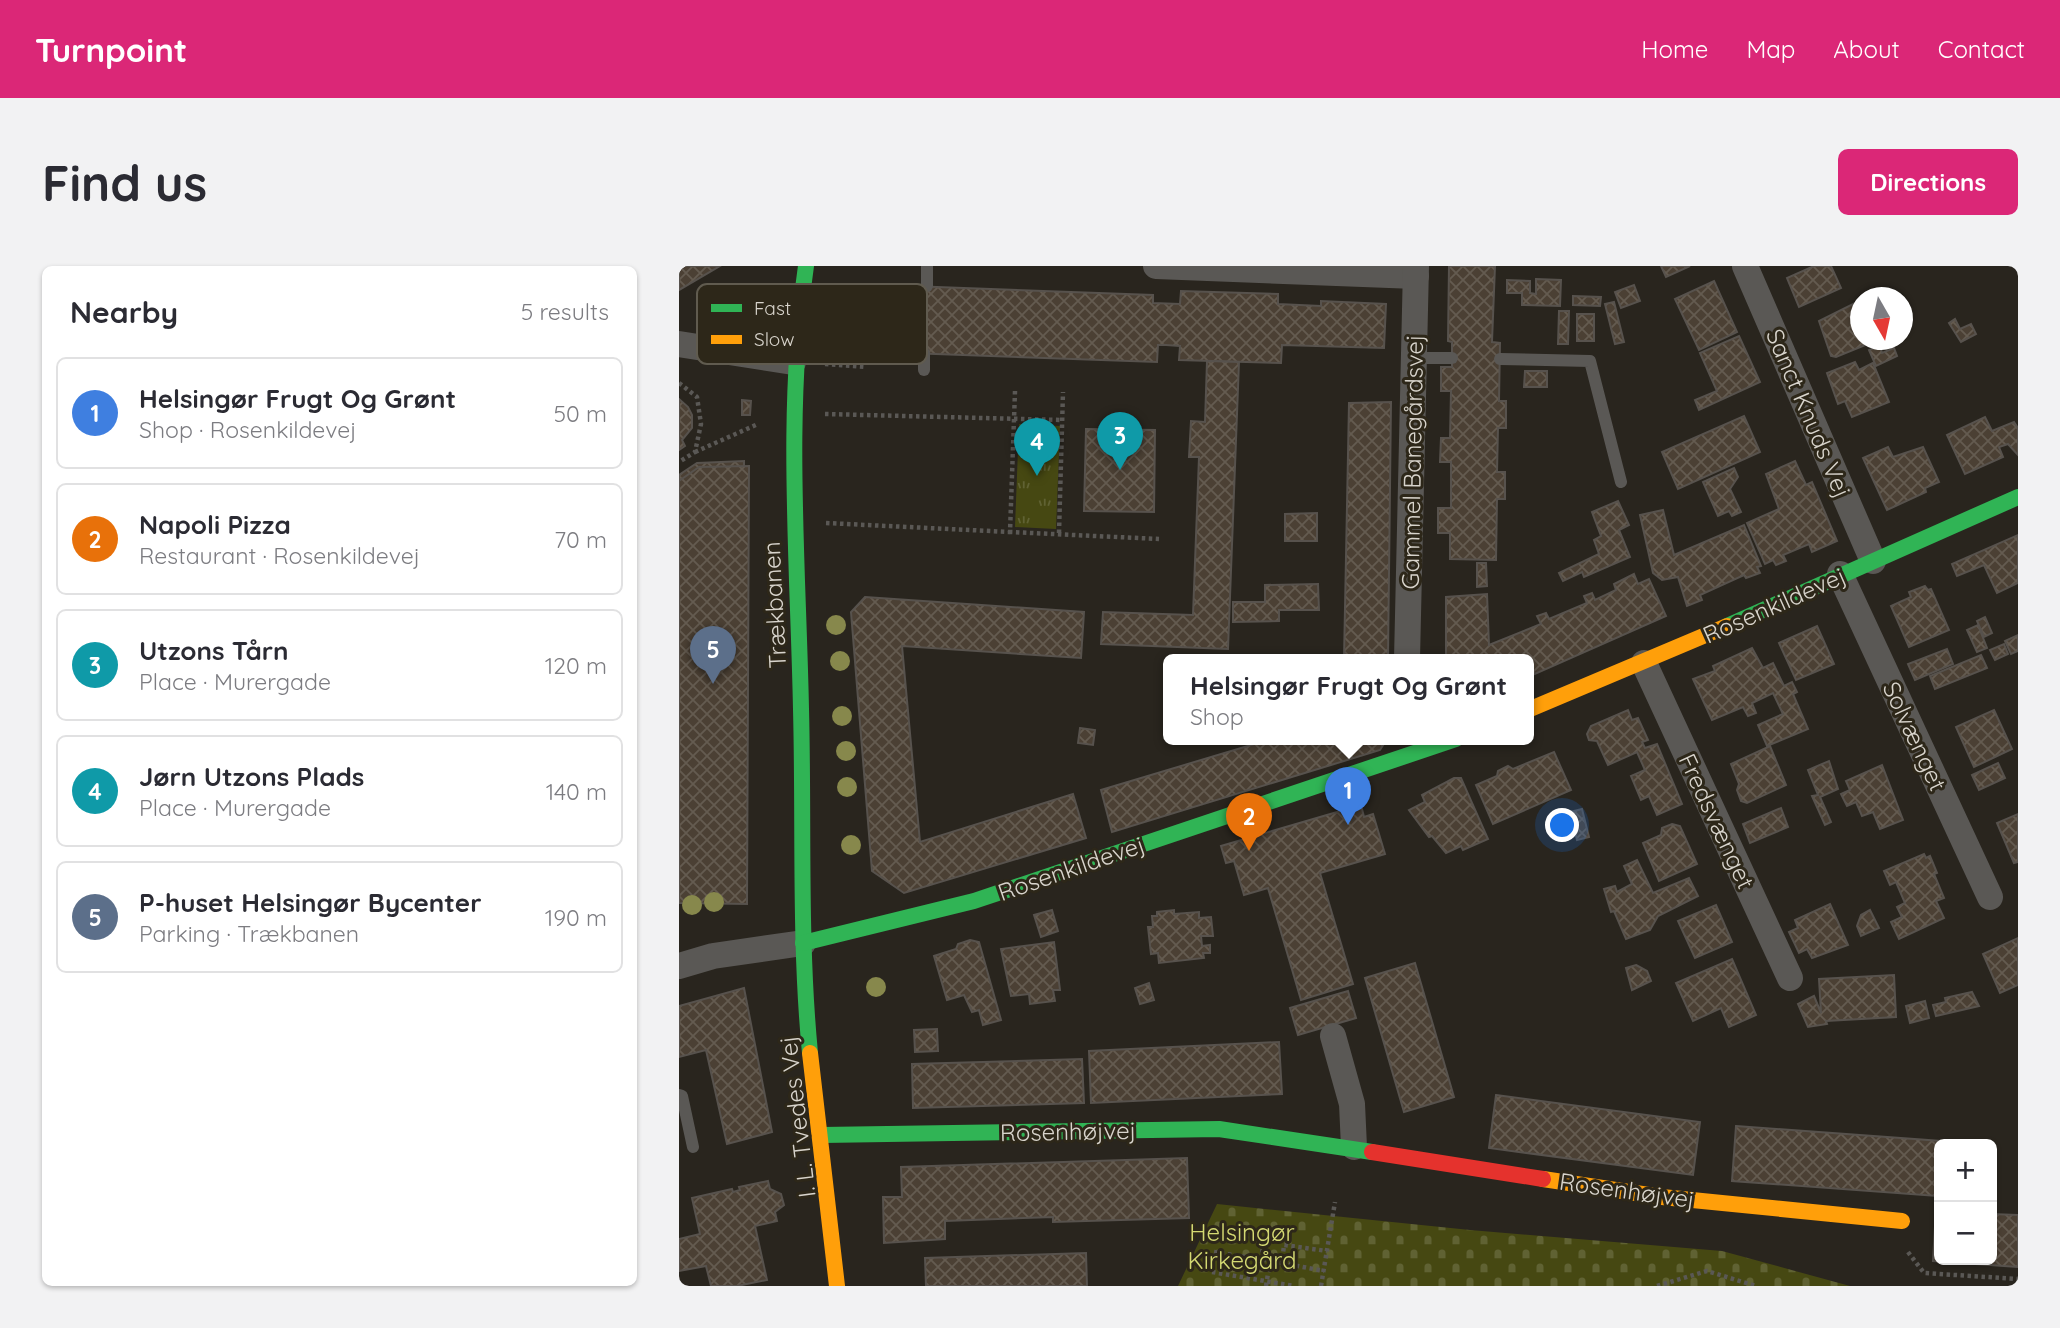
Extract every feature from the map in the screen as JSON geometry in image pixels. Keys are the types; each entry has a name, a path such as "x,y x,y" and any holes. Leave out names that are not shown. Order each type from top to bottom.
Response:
{"street":[{"name":"Trækbanen","path":"804,284 806,266"},
{"path":"1156,266 1416,271"},
{"name":"Sanct Knuds Vej","path":"1745,266 1873,561"},
{"name":"Gammel Banegårdsvej","path":"1407,654 1416,271"},
{"path":"679,344 697,347"},
{"name":"Trækbanen","path":"793,364 791,413 800,670 803,943"},
{"name":"Rosenkildevej","path":"1534,708 1644,663 2018,497"},
{"name":"Solvænget","path":"1840,575 1990,897"},
{"name":"Fredsvænget","path":"1644,663 1790,978"},
{"name":"Rosenkildevej","path":"679,966 713,956 803,943 974,901 1430,745"},
{"name":"I. L. Tvedes Vej","path":"803,943 806,1004 837,1286"},
{"path":"1333,1036 1352,1104 1354,1147"},
{"name":"Rosenhøjvej","path":"822,1135 1219,1129 1354,1147 1662,1197 1902,1221"}],"lane":[{"path":"927,266 927,286"},
{"path":"1415,358 1452,358"},
{"path":"1500,359 1590,361 1621,482"},
{"path":"924,364 924,370"},
{"path":"679,1095 682,1096 693,1147"}],"path":[{"path":"679,383 697,397 701,424 695,452"},
{"path":"1010,532 1014,391"},
{"path":"1059,533 1063,392"},
{"path":"679,462 739,431 791,413 1062,420"},
{"path":"793,521 1159,539"},
{"path":"1321,1286 1335,1202"},
{"path":"1902,1221 1906,1248 1924,1273 2018,1279"},
{"path":"1217,1234 1263,1241 1261,1259"},
{"path":"1282,1263 1284,1245 1327,1251"},
{"path":"1215,1252 1324,1271"},
{"path":"1266,1284 1270,1261"},
{"path":"1657,1286 1707,1271 1756,1286"},
{"path":"1212,1272 1266,1284 1294,1286"}],"green space":[{"path":"1019,424 1060,426 1056,529 1015,527"},
{"name":"Helsingør Kirkegård","path":"1217,1204 1470,1230 1722,1251 1850,1286 1178,1286"}],"building":[{"path":"679,266 720,266 679,290"},
{"path":"1449,266 1495,266 1492,342 1500,343 1499,401 1506,401 1506,428 1498,428 1497,472 1505,472 1505,499 1497,499 1496,560 1450,559 1450,533 1438,533 1438,508 1451,508 1451,462 1440,462 1441,438 1450,438 1451,391 1441,391 1441,367 1452,367 1452,342 1448,341"},
{"path":"1661,266 1690,266 1666,277"},
{"path":"1814,266 1831,266 1841,288 1799,307 1787,278"},
{"path":"1536,279 1561,280 1560,306 1522,305 1522,293 1507,293 1507,280 1530,281 1530,293 1536,294"},
{"path":"1714,281 1737,332 1699,350 1675,299"},
{"path":"1634,285 1640,301 1621,308 1615,292"},
{"path":"927,287 1153,295 1153,303 1180,304 1181,291 1278,294 1278,304 1321,306 1321,301 1386,304 1384,348 1282,345 1281,363 1179,360 1180,346 1158,345 1157,362 927,354"},
{"path":"1573,296 1601,297 1600,306 1573,305"},
{"path":"1614,302 1624,342 1615,344 1605,304"},
{"path":"1850,306 1850,350 1853,350 1836,357 1831,356 1819,321"},
{"path":"1559,311 1569,311 1568,344 1558,344"},
{"path":"1577,314 1594,314 1594,341 1577,341"},
{"path":"1955,319 1960,329 1971,324 1976,334 1961,342 1949,323"},
{"path":"1739,336 1760,382 1699,410 1695,400 1717,391 1700,353"},
{"path":"1869,350 1881,350 1882,353 1895,350 1897,356 1876,366"},
{"path":"1207,361 1239,362 1228,649 1101,644 1103,612 1193,615 1199,457 1189,457 1191,421 1205,422"},
{"path":"1855,362 1859,370 1873,363 1889,402 1852,417 1845,401 1838,404 1827,373"},
{"path":"1525,371 1547,371 1547,387 1524,387"},
{"path":"679,399 692,415 692,428 682,440 685,446 679,450"},
{"path":"742,400 751,401 750,415 742,415"},
{"path":"1391,402 1388,654 1344,654 1349,403"},
{"path":"1744,416 1760,452 1678,489 1662,452"},
{"path":"1985,417 1992,431 2014,422 2018,428 2018,455 2008,444 1999,447 2003,457 1965,474 1947,435"},
{"path":"1086,429 1155,430 1154,512 1084,511"},
{"path":"1888,447 1893,457 1923,447 1939,482 1925,488 1926,492 1887,510 1863,458"},
{"path":"744,461 742,898 679,897 679,475 697,463"},
{"path":"1795,461 1806,485 1812,482 1837,541 1812,552 1809,544 1783,555 1786,561 1776,565 1773,560 1765,564 1747,523 1779,509 1766,474"},
{"path":"749,466 747,904 679,903 679,481 699,467"},
{"path":"1734,468 1738,477 1730,489 1741,512 1732,516 1729,511 1718,516 1703,482"},
{"path":"1618,501 1629,525 1619,530 1630,557 1584,577 1582,572 1563,581 1559,573 1599,554 1594,540 1601,536 1592,512"},
{"path":"1663,510 1674,555 1744,525 1761,566 1757,567 1760,573 1746,578 1744,575 1700,595 1702,600 1687,606 1678,577 1662,580 1653,573 1640,515"},
{"path":"1317,513 1317,541 1285,541 1285,514"},
{"path":"2018,535 2018,583 1997,593 1984,565 1957,576 1952,564"},
{"path":"1477,563 1486,563 1487,586 1477,587"},
{"path":"1634,574 1638,584 1649,579 1666,616 1534,674 1534,654 1446,654 1446,597 1487,594 1489,645 1541,624 1537,616 1546,613 1549,619 1587,603 1584,596 1592,593 1595,600 1616,590 1614,584"},
{"path":"1318,584 1319,610 1279,610 1279,621 1233,622 1233,602 1265,602 1265,585"},
{"path":"1925,586 1928,590 1931,589 1949,630 1909,647 1891,606 1911,597 1909,592"},
{"path":"865,597 1084,612 1081,658 902,646 920,842 1073,794 1086,838 904,893 872,871 851,612"},
{"path":"1985,617 1992,633 1984,637 1977,621"},
{"path":"1978,625 1987,648 1977,652 1967,630"},
{"path":"1817,626 1834,664 1796,680 1779,643"},
{"path":"2018,635 2018,651 2011,654 2005,641"},
{"path":"2004,644 2008,654 1995,660 1990,650"},
{"path":"1752,648 1763,668 1773,663 1784,686 1792,682 1797,692 1793,694 1808,729 1767,746 1758,725 1783,714 1773,693 1752,703 1756,713 1748,716 1743,707 1712,720 1693,679 1715,671 1713,666"},
{"path":"1947,649 1953,664 1915,680 1908,664"},
{"path":"1981,655 1987,668 1935,689 1930,676"},
{"path":"1628,710 1632,720 1638,718 1648,740 1642,742 1645,748 1657,744 1682,804 1657,815 1649,796 1641,800 1631,776 1645,770 1637,752 1608,765 1597,741 1589,740 1587,734 1591,726"},
{"path":"1994,710 2012,749 1974,767 1956,727"},
{"path":"1080,728 1095,730 1093,745 1078,743"},
{"path":"1251,745 1383,745 1380,750 1112,832 1101,790"},
{"path":"1770,746 1786,785 1747,803 1741,801 1737,790 1739,784 1731,764"},
{"path":"1554,752 1571,790 1493,824 1476,785 1497,776 1498,771 1508,766 1513,769"},
{"path":"1829,761 1838,789 1820,797 1831,822 1825,825 1812,796 1818,795 1808,770"},
{"path":"1998,763 2005,778 1979,790 1972,775"},
{"path":"1882,765 1903,820 1880,829 1873,812 1862,816 1856,802 1847,806 1841,794 1850,790 1846,781"},
{"path":"1454,778 1461,778 1488,839 1463,850 1461,846 1446,853 1432,836 1429,837 1409,810 1425,802 1422,795"},
{"path":"1361,805 1364,817 1373,814 1385,854 1320,873 1353,984 1301,1000 1268,888 1244,895 1234,861 1226,863 1221,846"},
{"path":"1781,808 1788,827 1750,843 1743,824"},
{"path":"1582,809 1589,837 1577,840 1570,812"},
{"path":"2018,814 2018,862 2014,863 1997,823"},
{"path":"1672,824 1680,826 1697,864 1659,881 1643,843 1661,835 1662,828"},
{"path":"1924,854 1926,858 1930,856 1937,873 1934,874 1944,898 1936,901 1944,918 1899,939 1891,922 1902,917 1897,907 1905,903 1896,882 1890,885 1884,871"},
{"path":"1637,860 1653,893 1689,878 1698,896 1658,916 1650,930 1626,939 1614,911 1611,912 1604,889 1615,886 1617,892 1632,884 1624,866"},
{"path":"1830,904 1848,945 1812,958 1807,949 1799,953 1789,932 1798,928 1795,920"},
{"path":"1716,905 1732,942 1695,958 1678,921"},
{"path":"1052,910 1058,931 1041,937 1034,915"},
{"path":"1174,910 1174,914 1199,912 1199,918 1211,917 1213,936 1201,936 1202,946 1210,945 1210,953 1203,953 1204,958 1159,963 1158,953 1151,954 1148,927 1153,927 1152,916 1157,916 1157,912"},
{"path":"1870,910 1879,928 1861,936 1857,926 1861,915"},
{"path":"2018,938 2018,985 2000,993 1983,954"},
{"path":"970,940 979,942 1001,1020 983,1025 979,1010 972,1012 964,995 947,1000 934,956 956,949 958,944"},
{"path":"1054,942 1060,990 1053,990 1055,1001 1030,1004 1029,994 1011,996 1001,949"},
{"path":"1732,959 1756,1015 1729,1027 1721,1008 1693,1021 1676,983"},
{"path":"1415,963 1454,1097 1404,1112 1365,978"},
{"path":"1636,965 1647,971 1651,981 1632,990 1626,968"},
{"path":"1894,975 1896,1017 1826,1021 1827,1024 1808,1027 1798,1004 1814,996 1821,1013 1819,979"},
{"path":"1149,983 1154,1000 1140,1004 1135,988"},
{"path":"744,988 772,1132 727,1144 706,1050 679,1057 679,1006"},
{"path":"1348,991 1356,1018 1298,1035 1290,1008"},
{"path":"1972,992 1979,1006 1936,1016 1933,1005 1946,1002 1945,998"},
{"path":"1925,1001 1929,1018 1910,1023 1906,1006"},
{"path":"937,1029 938,1051 915,1052 914,1030"},
{"path":"1279,1042 1282,1094 1091,1103 1089,1051"},
{"path":"1082,1059 1084,1103 913,1108 912,1064"},
{"path":"1496,1095 1700,1122 1693,1175 1489,1148"},
{"path":"1736,1126 1934,1140 1934,1196 1732,1181"},
{"path":"1187,1158 1189,1218 1053,1222 1053,1217 945,1221 945,1239 884,1243 883,1197 902,1197 901,1167"},
{"path":"768,1181 770,1189 781,1194 784,1205 775,1212 777,1221 755,1226 767,1280 737,1286 711,1286 706,1266 679,1271 679,1239 700,1234 692,1198 732,1189 733,1192 740,1190 739,1187"},
{"path":"1997,1214 2018,1215 2018,1267 1990,1265 1997,1265"},
{"path":"1086,1253 1087,1286 926,1286 925,1258"}],"traffic: fast":[{"path":"804,284 806,266"},
{"path":"797,364 794,432 803,924 810,1053"},
{"path":"1727,626 2018,497"},
{"path":"803,943 974,901 1438,745"},
{"path":"822,1135 1219,1129 1372,1152"}],"traffic: slow":[{"path":"1534,707 1727,626"},
{"path":"810,1053 837,1286"},
{"path":"1543,1179 1662,1197 1902,1221"}],"traffic: jam":[{"path":"1372,1152 1543,1179"}],"place":[{"name":"Utzons Tårn","path":"1120,470"},
{"name":"Jørn Utzons Plads","path":"1037,476"},
{"name":"P-huset Helsingør Bycenter","path":"713,684"},
{"name":"Helsingør Frugt Og Grønt","path":"1348,825"},
{"name":"Napoli Pizza","path":"1249,851"}]}
